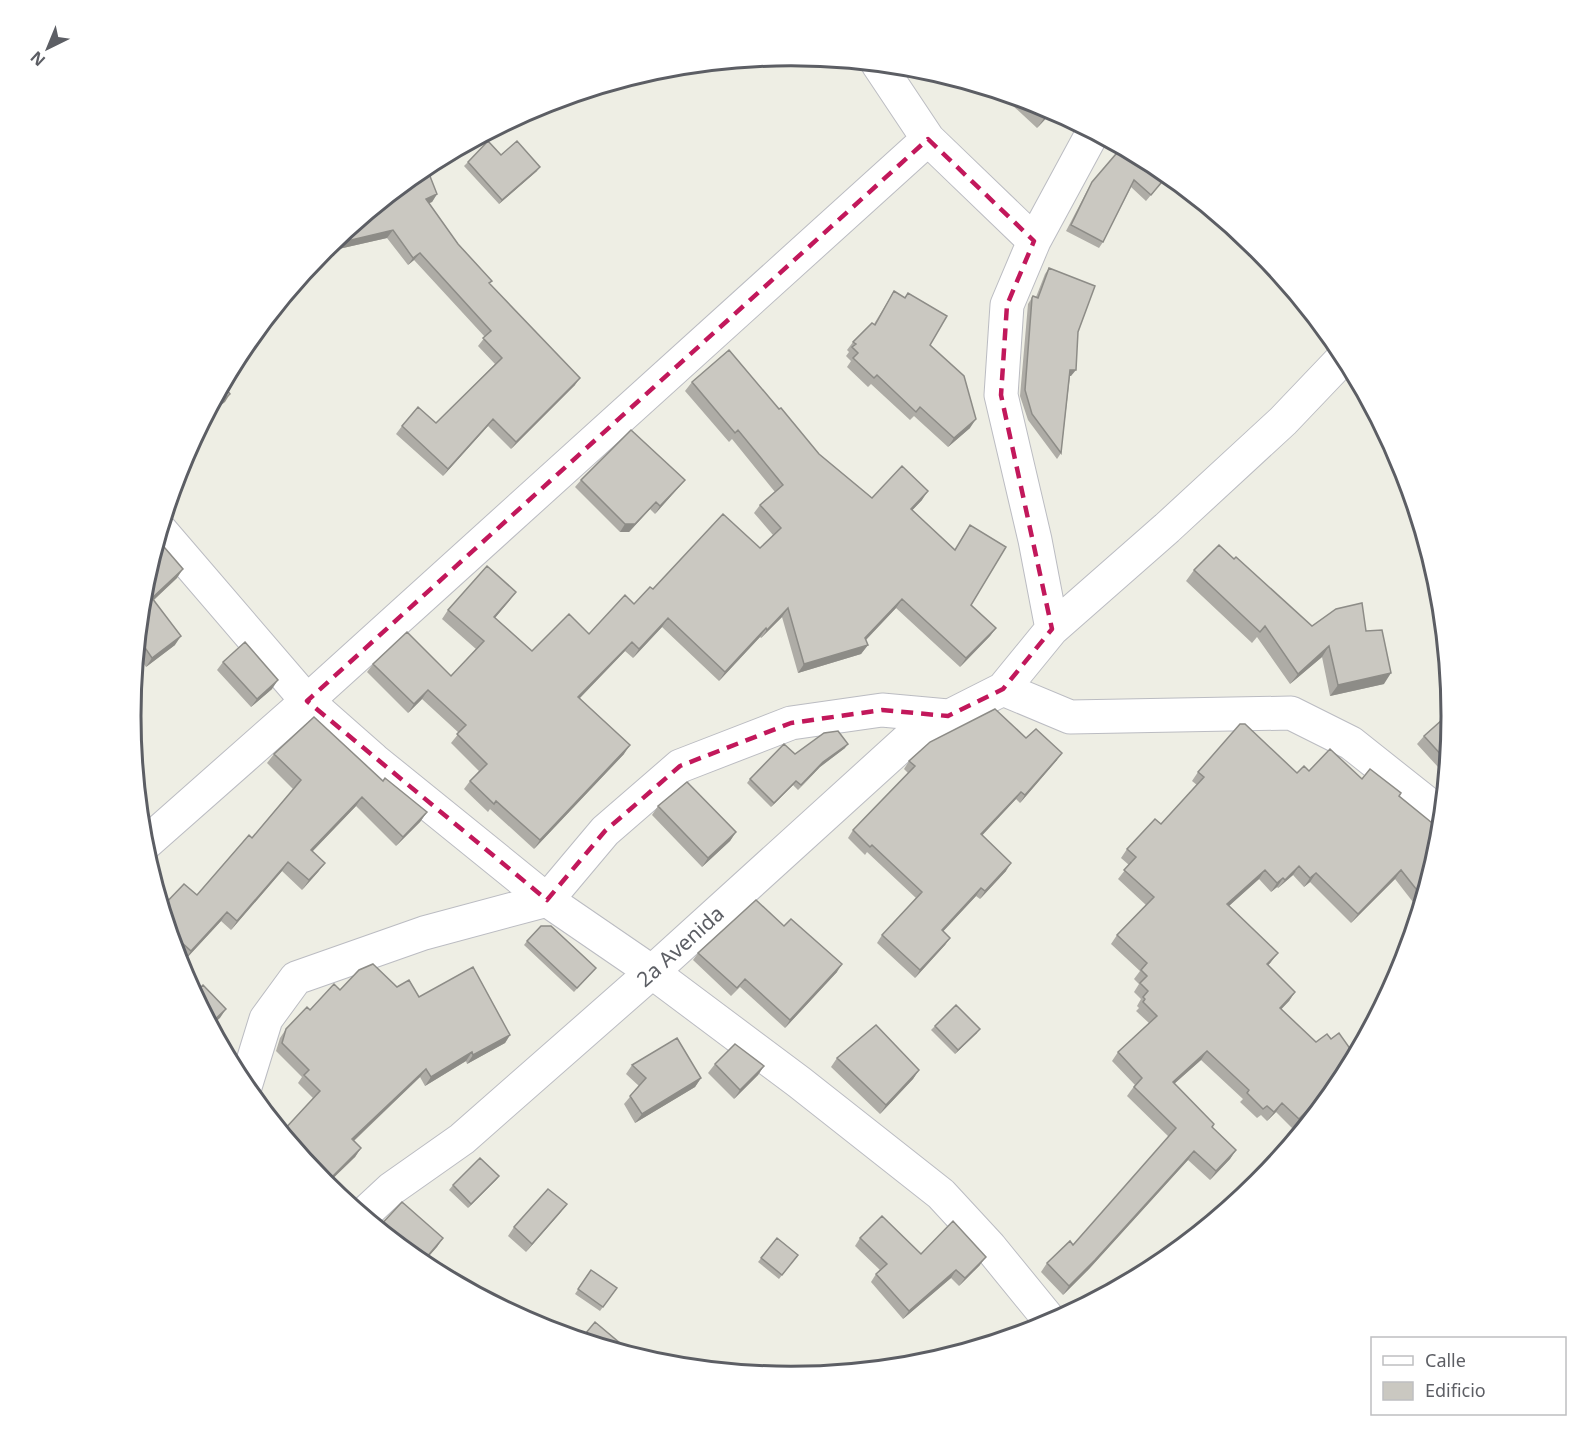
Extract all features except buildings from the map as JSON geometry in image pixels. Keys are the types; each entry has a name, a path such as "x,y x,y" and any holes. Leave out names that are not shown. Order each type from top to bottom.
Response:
{"street":[{"path":"884,73 928,139 1034,241"},
{"path":"1052,629 1035,540 1001,396 1007,305 1034,241 1090,138"},
{"path":"153,837 307,701 928,139"},
{"path":"1338,363 1283,421 1167,528 1052,629 1003,689 1070,717 1292,713 1351,743 1435,810"},
{"path":"167,538 307,701 374,760 547,900 652,972 799,1082 941,1194 990,1247 1046,1315"},
{"name":"2a Avenida","path":"368,1210 391,1189 462,1138 652,972 914,734 1003,689"},
{"path":"249,1074 266,1019 296,978 424,933 547,900 605,831 680,766 791,723 882,710 948,716"}],"highlighted area":[{"path":"928,139 1034,241 1007,305 1001,395 1052,629 1003,689 948,716 882,710 791,723 680,766 605,831 547,900 307,701"}]}
